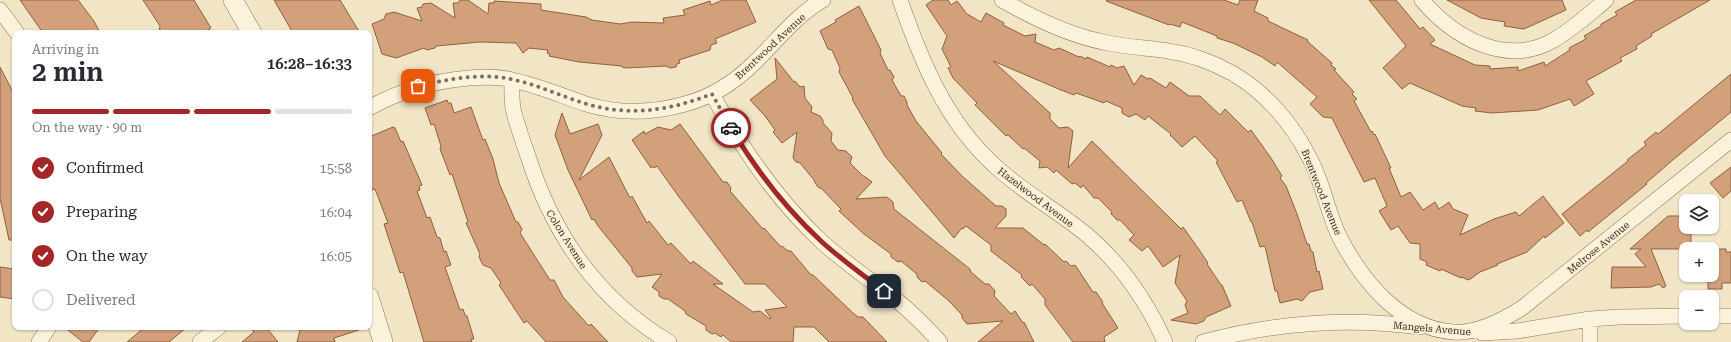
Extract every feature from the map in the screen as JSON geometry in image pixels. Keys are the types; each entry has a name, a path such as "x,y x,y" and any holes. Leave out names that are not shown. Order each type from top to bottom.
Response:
{"street":[{"path":"233,0 250,30"},
{"name":"Brentwood Avenue","path":"372,106 390,96 418,86 446,80 496,77 512,80 588,105 613,110 639,112 687,104 712,94 734,80 754,63 794,22 823,0"},
{"name":"Hazelwood Avenue","path":"900,0 914,42 926,70 956,121 992,163 1014,183 1087,236 1108,256 1126,276 1143,300 1165,342"},
{"name":"Brentwood Avenue","path":"1002,0 1047,24 1076,35 1108,44 1170,51 1203,59 1232,74 1255,90 1277,110 1297,134 1310,158 1339,236 1371,284 1388,302 1406,317 1426,326 1454,332"},
{"path":"1422,0 1442,21 1461,36 1479,44 1498,49 1515,50 1533,48 1551,41 1569,30 1606,0"},
{"path":"0,10 14,30"},
{"name":"Colon Avenue","path":"512,80 514,112 541,194 554,222 589,275 611,298 634,318 669,342"},
{"path":"712,94 741,145 758,170 799,219 822,242 846,262 897,300 940,342"},
{"name":"Melrose Avenue","path":"1454,332 1478,329 1500,321 1522,308 1731,140"},
{"path":"372,307 383,342"},
{"name":"Mangels Avenue","path":"1202,342 1262,328 1321,322 1384,324 1454,332 1516,331 1590,319 1679,316"},
{"path":"1719,316 1731,316"},
{"path":"1590,319 1590,342"},
{"path":"39,342 47,330"},
{"path":"200,342 215,330"}],"building":[{"path":"20,0 78,0 94,21 98,30 41,30"},
{"path":"143,0 194,0 211,28 208,30 159,30 160,26"},
{"path":"274,0 340,0 358,30 291,30"},
{"path":"460,0 468,0 488,14 489,3 494,3 494,1 541,4 541,10 620,24 632,22 664,23 663,18 685,15 683,10 710,1 711,5 723,0 746,0 756,22 715,39 717,43 711,45 710,50 679,60 680,63 677,64 676,67 670,68 666,66 626,68 622,66 579,62 549,56 550,54 547,53 548,50 529,48 523,53 516,43 480,42 436,46 435,48 427,50 424,48 396,58 382,54 372,24 384,19 386,14 394,12 422,21 417,8 422,7 423,4 431,3 455,18 453,3 458,3"},
{"path":"933,0 948,0 951,5 957,1 967,14 981,22 986,13 1004,23 1003,25 1025,36 1036,34 1035,42 1054,50 1059,48 1079,57 1080,56 1086,59 1087,57 1110,67 1111,65 1117,68 1124,66 1134,85 1141,75 1148,79 1150,78 1166,88 1170,82 1189,96 1200,96 1220,115 1225,109 1248,132 1251,130 1282,176 1280,178 1286,186 1307,244 1309,244 1311,251 1313,252 1317,272 1319,271 1323,289 1310,292 1302,301 1297,299 1280,303 1277,291 1275,291 1265,246 1260,247 1252,222 1242,200 1237,202 1216,162 1218,161 1195,136 1182,147 1170,135 1171,134 1148,116 1145,120 1136,114 1129,117 1122,113 1122,108 1106,101 1104,103 1076,93 1074,95 993,61 1050,113 1050,119 1059,128 1068,127 1073,131 1068,168 1092,141 1181,229 1183,227 1200,251 1222,285 1231,306 1206,317 1204,321 1196,324 1171,320 1188,313 1185,305 1187,301 1175,283 1180,255 1163,267 1148,246 1142,251 1129,240 1134,235 1120,220 1117,220 1111,214 1112,212 1098,198 1094,198 1083,185 1081,188 1075,183 1072,184 1056,170 1054,173 1047,167 1039,168 1040,161 1024,148 1023,149 1008,135 1006,136 975,105 977,103 953,78 948,68 951,67 942,49 947,36 926,5"},
{"path":"1224,0 1238,5 1240,0 1258,0 1254,11 1268,18 1268,21 1308,40 1307,41 1332,63 1331,65 1336,69 1334,70 1354,92 1352,94 1357,99 1354,101 1371,132 1372,131 1374,135 1375,134 1391,168 1389,168 1401,197 1410,192 1423,210 1435,202 1439,209 1449,202 1453,209 1468,215 1460,235 1494,219 1516,212 1519,216 1543,196 1564,223 1545,238 1544,236 1527,252 1480,272 1469,280 1426,265 1427,262 1420,259 1420,244 1410,243 1398,226 1391,230 1379,211 1387,206 1375,178 1364,182 1332,118 1323,117 1310,104 1317,97 1277,62 1275,66 1262,57 1233,43 1217,38 1217,36 1182,22 1180,27 1169,25 1106,1"},
{"path":"1369,0 1396,0 1420,29 1423,27 1435,40 1430,44 1475,65 1490,66 1490,69 1518,67 1518,71 1544,62 1545,66 1570,50 1569,48 1586,39 1584,36 1617,15 1615,12 1636,0 1710,0 1651,34 1652,36 1636,46 1637,49 1620,58 1622,61 1586,81 1594,94 1574,106 1570,99 1538,110 1492,113 1475,111 1476,108 1462,106 1410,83 1402,89 1383,68 1406,46"},
{"path":"1447,0 1562,0 1566,10 1524,29 1504,26 1505,22 1481,18"},
{"path":"859,6 881,50 880,53 888,70 890,70 894,77 892,80 901,96 904,96 916,121 942,153 941,154 962,176 996,206 1002,206 1006,209 1006,216 995,228 1023,228 1044,245 1045,244 1064,262 1066,261 1071,266 1075,265 1093,292 1096,292 1118,328 1104,337 1105,342 1073,342 1045,305 1045,299 1032,284 1030,286 1021,277 1022,275 991,251 991,245 966,226 963,229 962,228 954,238 885,156 852,99 853,98 839,72 840,68 832,50 828,49 820,31"},
{"path":"775,58 794,82 795,81 800,87 804,86 805,98 812,107 811,112 820,116 823,120 823,123 832,133 831,141 838,150 846,151 852,157 850,163 863,176 872,182 856,199 887,197 893,202 894,209 970,269 971,272 985,284 989,284 995,291 994,296 1011,314 1015,311 1023,323 1024,322 1034,342 978,342 1003,321 967,324 962,318 962,315 949,301 925,281 922,282 917,277 917,274 901,261 898,262 891,257 891,254 864,234 839,211 841,209 821,188 819,188 800,163 796,162 793,158 797,132 782,143 773,132 775,130 765,116 750,100 777,79"},
{"path":"0,67 12,90 12,240 9,240 0,198"},
{"path":"1731,74 1731,112 1646,183 1647,184 1588,232 1587,230 1580,236 1562,214 1628,161 1627,160 1646,145 1644,142 1656,132 1658,134"},
{"path":"447,100 448,103 451,103 454,113 471,107 483,140 485,139 493,159 499,183 516,222 518,222 522,229 520,233 550,280 554,280 563,297 589,326 591,324 608,342 546,342 527,321 524,323 499,285 501,283 491,268 483,265 479,257 480,254 466,223 468,222 452,174 450,175 440,149 441,146 434,124 431,125 425,108"},
{"path":"562,113 570,134 598,124 602,135 579,180 609,157 630,198 632,196 647,223 649,221 668,245 671,243 691,264 693,261 723,284 713,284 753,312 760,311 770,319 771,318 765,310 787,307 765,284 745,284 657,166 654,168 652,166 651,168 632,140 644,131 645,134 658,127 671,130 680,124 723,182 727,182 731,188 730,191 763,229 764,228 781,247 782,246 788,251 791,251 811,275 813,275 858,317 863,317 887,342 829,342 814,327 794,327 793,342 731,342 723,335 721,337 706,330 706,326 686,314 685,311 668,299 664,299 659,296 659,292 652,287 662,274 637,277 632,271 632,268 594,219 592,220 568,170 555,135"},
{"path":"393,127 395,128 401,142 403,141 422,185 419,186 420,190 417,191 427,218 430,217 437,237 440,238 444,252 446,251 451,265 445,267 460,310 463,309 465,315 467,316 474,339 471,339 472,342 424,342 403,272 400,273 384,224 388,223 375,189 372,190 372,136"},
{"path":"1731,167 1731,191 1723,198 1710,183"},
{"path":"1668,216 1679,216 1679,234 1691,234 1691,242 1679,242 1679,249 1651,249 1666,286 1663,288 1659,284 1651,287 1611,288 1612,267 1646,267 1635,254 1641,249 1630,249"},
{"path":"1719,249 1726,249 1726,252 1731,252 1731,283 1722,283 1722,289 1708,289 1708,282 1719,282"},
{"path":"0,267 12,269 12,299 0,297"},
{"path":"68,330 98,330 89,342 83,342"},
{"path":"141,330 183,330 169,342 127,342"},
{"path":"252,330 268,330 278,342 242,342 254,332"},
{"path":"300,330 359,330 334,338 335,342 297,342"}],"way so far":[{"path":"418,86 446,80 496,77 522,83 588,105 613,110 639,112 687,104 712,94 731,128"}],"route":[{"path":"731,128 758,170 799,219 822,242 884,291"}]}
